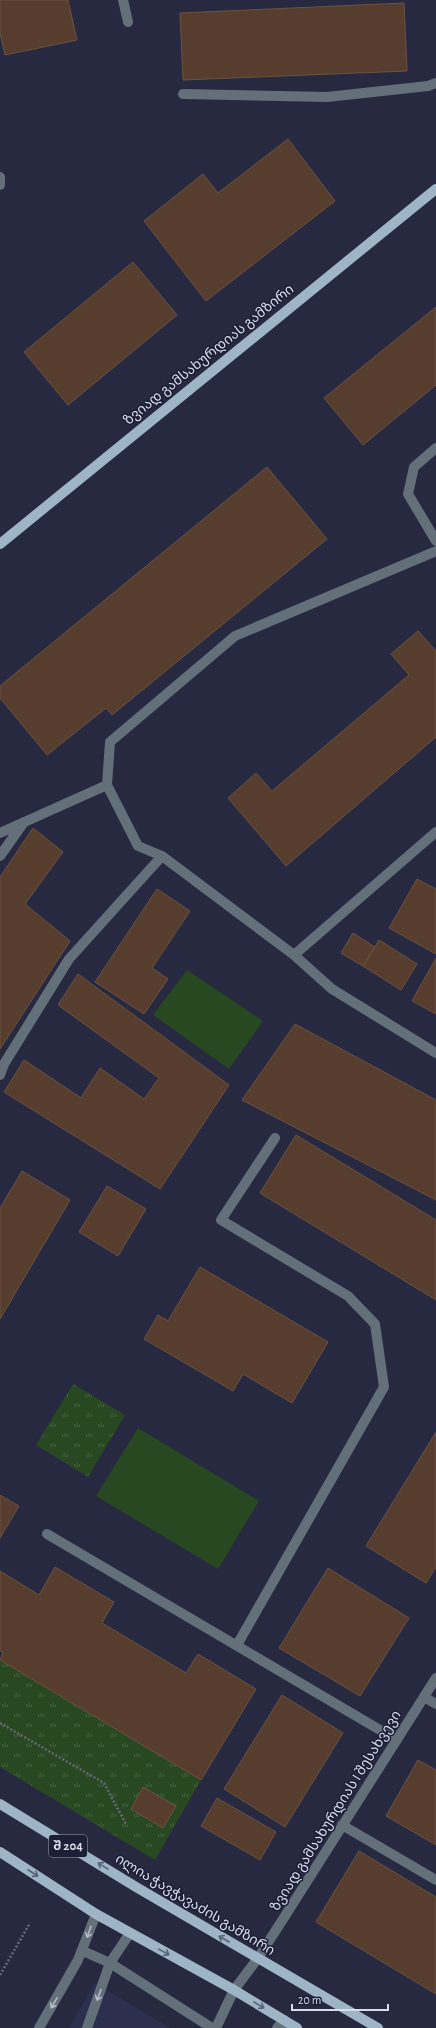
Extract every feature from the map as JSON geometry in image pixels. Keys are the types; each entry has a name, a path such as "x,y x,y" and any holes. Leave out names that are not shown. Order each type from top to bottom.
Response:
{"main road":[{"name":"ზვიად გამსახურდიას გამზირი","path":"0,544 436,189"},
{"name":"ილია ჭავჭავაძის გამზირი","path":"0,1804 378,2028"},
{"path":"0,1852 96,1914 234,1990 283,2026 297,2028"}],"street":[{"path":"123,0 128,22"},
{"path":"183,94 327,97 428,86 436,83"},
{"path":"0,177 0,185"},
{"path":"436,448 414,468 408,494 436,542"},
{"path":"436,551 236,636 110,742 107,785 138,846 162,856 294,955 332,989 436,1053"},
{"path":"0,833 107,785"},
{"path":"0,856 24,822"},
{"path":"294,955 436,832"},
{"path":"0,1075 4,1064 69,959 162,856"},
{"path":"238,1646 384,1387 375,1324 348,1296 221,1220 275,1138"},
{"path":"47,1534 397,1740"},
{"name":"ზვიად გამსახურდიას I შესახვევი","path":"216,2028 234,1990 258,1958 436,1678"},
{"path":"424,1697 436,1704"},
{"path":"342,1825 436,1880"},
{"path":"39,2028 83,1951 96,1914"},
{"path":"87,2028 110,1963 130,1933"},
{"path":"83,1951 110,1963 212,2028"}],"path":[{"path":"0,1723 104,1782 126,1824"},
{"path":"0,1975 30,1923"}],"shaded area":[{"path":"95,1983 170,2028 69,2028"}],"green space":[{"path":"187,970 263,1021 229,1069 153,1015"},
{"path":"73,1384 125,1415 88,1477 36,1445"},
{"path":"138,1428 259,1501 218,1569 96,1496"},
{"path":"0,1660 201,1780 155,1860 0,1767"}],"building":[{"path":"0,0 68,0 77,40 5,55 0,33"},
{"path":"404,3 407,71 183,80 180,13"},
{"path":"288,139 335,201 206,301 144,221 203,174 218,193"},
{"path":"133,262 177,315 68,405 24,352"},
{"path":"436,307 436,385 363,445 324,398"},
{"path":"267,467 327,539 112,715 106,708 47,755 0,698 0,686"},
{"path":"418,631 436,651 436,737 286,866 228,798 256,773 272,791 409,675 391,654"},
{"path":"33,828 63,852 25,904 70,941 0,1049 0,877"},
{"path":"417,879 436,889 436,954 389,928"},
{"path":"157,889 190,911 152,968 168,979 144,1014 95,982"},
{"path":"353,933 375,947 363,966 341,953"},
{"path":"379,940 417,964 401,990 363,966"},
{"path":"436,958 436,1014 412,1001"},
{"path":"78,974 229,1085 160,1189 4,1092 24,1060 81,1098 100,1068 144,1099 159,1078 58,1005"},
{"path":"295,1024 436,1100 436,1200 242,1100"},
{"path":"296,1135 436,1220 436,1300 260,1193"},
{"path":"22,1171 70,1200 0,1319 0,1208"},
{"path":"107,1186 146,1209 118,1256 79,1232"},
{"path":"200,1267 328,1342 292,1403 243,1374 233,1391 144,1339 158,1315 168,1321"},
{"path":"436,1432 436,1567 426,1583 366,1546"},
{"path":"0,1495 19,1506 0,1538"},
{"path":"55,1567 114,1602 102,1623 186,1673 198,1654 256,1689 201,1780 0,1660 3,1652 0,1651 0,1571 39,1595"},
{"path":"328,1568 409,1618 360,1696 279,1648"},
{"path":"282,1695 343,1733 285,1827 224,1789"},
{"path":"418,1760 436,1770 436,1845 386,1816"},
{"path":"143,1787 176,1806 163,1828 131,1809"},
{"path":"217,1798 276,1832 260,1860 201,1826"},
{"path":"359,1851 436,1897 436,1994 316,1922"}]}
